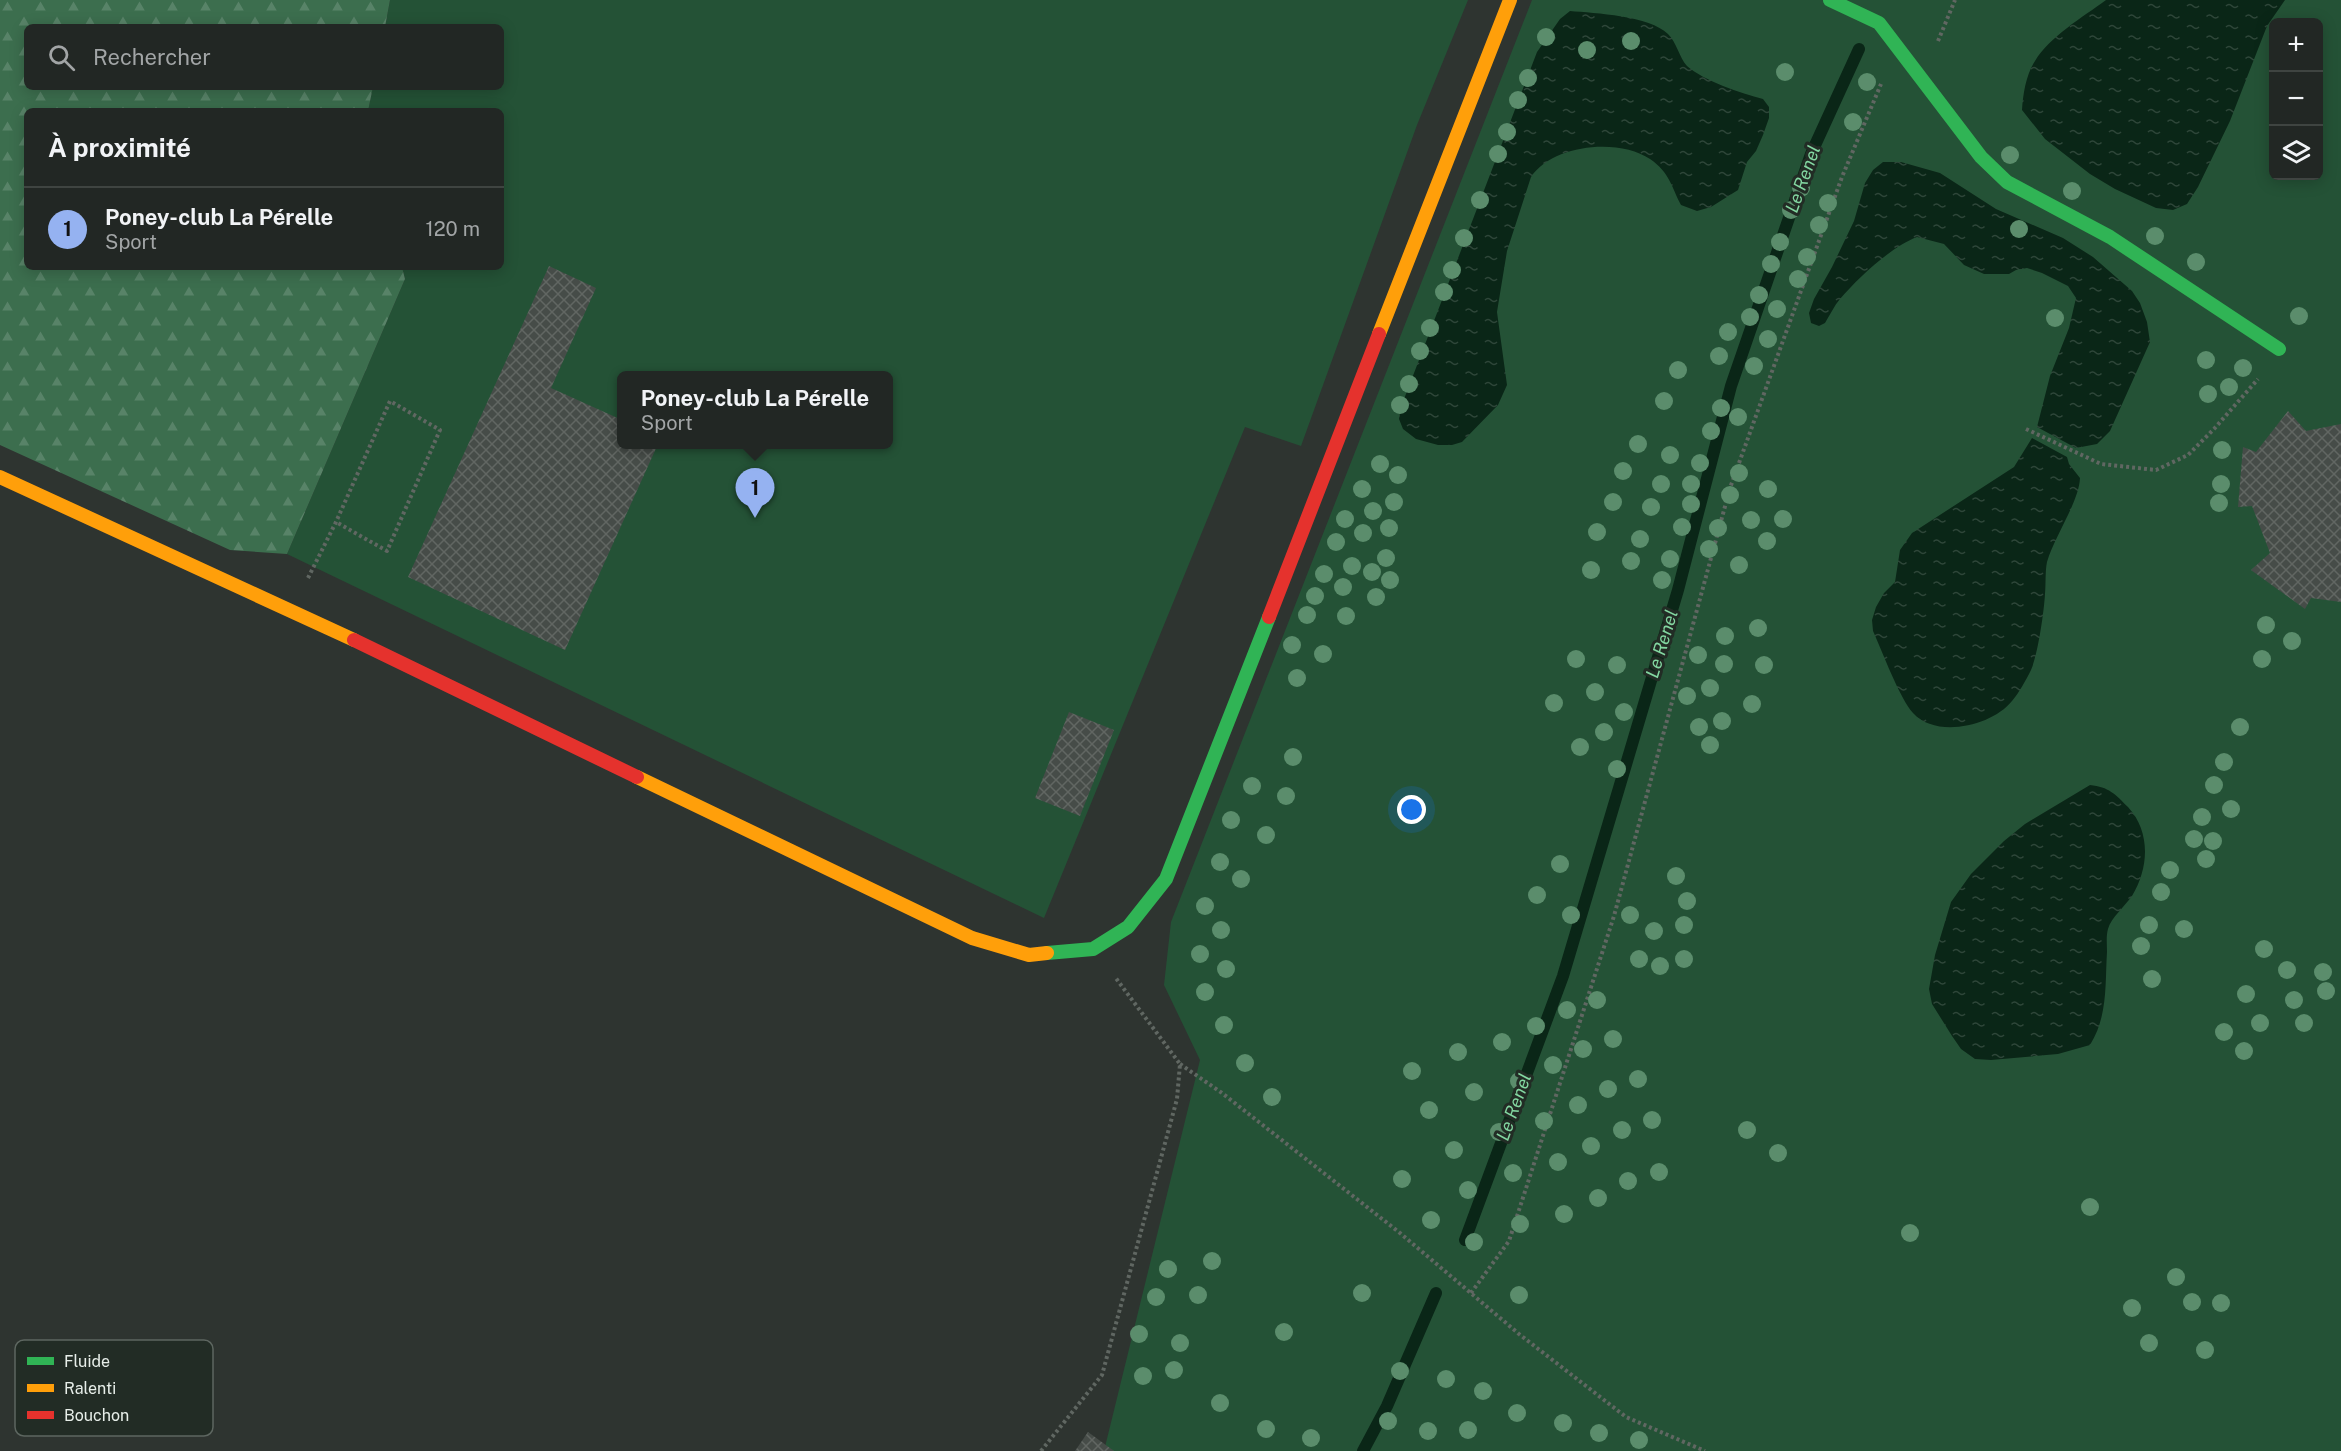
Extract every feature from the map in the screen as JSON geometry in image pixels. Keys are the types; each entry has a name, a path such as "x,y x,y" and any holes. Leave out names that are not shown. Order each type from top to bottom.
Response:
{"main road":[{"path":"0,477 291,610 972,938 1029,955 1093,949 1128,927 1166,879 1510,0"},
{"path":"1830,0 1879,23 1981,157 2007,182 2110,237 2279,349"}],"path":[{"path":"1471,1293 1509,1241 1614,916 1730,488 1838,188 1897,46"},
{"path":"2026,429 2101,464 2156,470 2188,454 2214,429 2264,373 2279,349"},
{"path":"291,610 336,522 390,401 440,430 387,552 336,522"},
{"path":"1093,949 1180,1064 1222,1093 1400,1233 1520,1334 1626,1417 1705,1451"},
{"path":"1041,1451 1102,1374 1177,1099 1180,1064"}],"shaded area":[{"path":"390,0 1468,0 1417,125 1301,446 1245,427 1044,918 287,554 405,279 403,270 504,270 504,108 369,108 372,90 504,90 504,24 386,24"},
{"path":"1532,0 2341,0 2341,1451 1104,1451 1200,1060 1164,985 1171,922"}],"green space":[{"path":"0,0 390,0 386,24 24,24 24,90 372,90 369,108 24,108 24,270 403,270 405,279 287,554 230,550 0,445"}],"water":[{"path":"2106,0 2285,0 2273,18 2269,18 2269,23 2230,121 2198,187 2187,204 2173,210 2156,208 2115,189 2090,174 2045,139 2022,110 2024,91 2032,66 2041,52 2067,28"},
{"path":"1570,11 1636,19 1660,28 1668,34 1684,62 1694,71 1723,86 1763,99 1769,107 1769,118 1763,135 1756,151 1747,162 1738,190 1711,207 1697,211 1681,205 1662,169 1637,152 1621,148 1587,148 1570,151 1541,166 1531,177 1507,251 1497,312 1507,385 1498,405 1462,442 1438,445 1416,439 1403,429 1399,419 1401,407 1537,52 1560,19"},
{"path":"1883,162 1901,162 1940,173 1996,209 2063,238 2093,257 2132,291 2140,303 2147,322 2150,342 2110,431 2097,444 2076,448 2037,427 2050,376 2069,328 2076,298 2068,286 2042,273 2027,268 2009,274 1984,274 1964,265 1944,244 1917,237 1886,255 1865,273 1840,299 1825,323 1819,326 1811,323 1809,313 1814,299 1854,221 1865,183 1873,170"},
{"path":"2032,438 2067,457 2069,464 2080,478 2076,497 2047,562 2042,622 2034,663 2020,690 2003,710 1978,723 1964,726 1935,726 1923,721 1913,713 1897,686 1873,631 1872,620 1876,607 1884,593 1895,582 1900,550 1912,533 2014,467"},
{"path":"2090,785 2102,787 2111,792 2128,807 2141,828 2145,850 2138,885 2108,929 2105,1000 2096,1034 2090,1045 2058,1054 1991,1060 1975,1059 1961,1049 1952,1036 1932,1004 1929,989 1935,955 1951,902 1971,874 2004,841 2025,824"}],"building":[{"path":"549,266 596,288 551,388 617,418 617,449 656,449 565,650 408,577"},
{"path":"2288,411 2306,431 2341,424 2341,602 2311,598 2305,609 2251,570 2270,553 2252,506 2238,507 2243,447 2256,452"},
{"path":"1069,712 1114,730 1080,816 1035,798"},
{"path":"1088,1432 1114,1451 1075,1451"}],"waterway":[{"name":"Le Renel","path":"1465,1240 1563,976 1678,590 1731,386 1811,154 1859,49"},
{"name":"Le Renel","path":"1363,1451 1387,1406 1436,1293"}],"traffic: fast":[{"path":"1830,0 1879,23 1981,157 2007,182 2110,237 2279,349"},
{"path":"1047,953 1093,949 1128,927 1166,879 1269,617"}],"traffic: slow":[{"path":"1379,334 1510,0"},
{"path":"0,477 354,640"},
{"path":"637,777 972,938 1029,955 1047,953"}],"traffic: jam":[{"path":"1269,617 1379,334"},
{"path":"354,640 637,777"}],"place":[{"name":"Poney-club La Pérelle","path":"755,518"}]}
